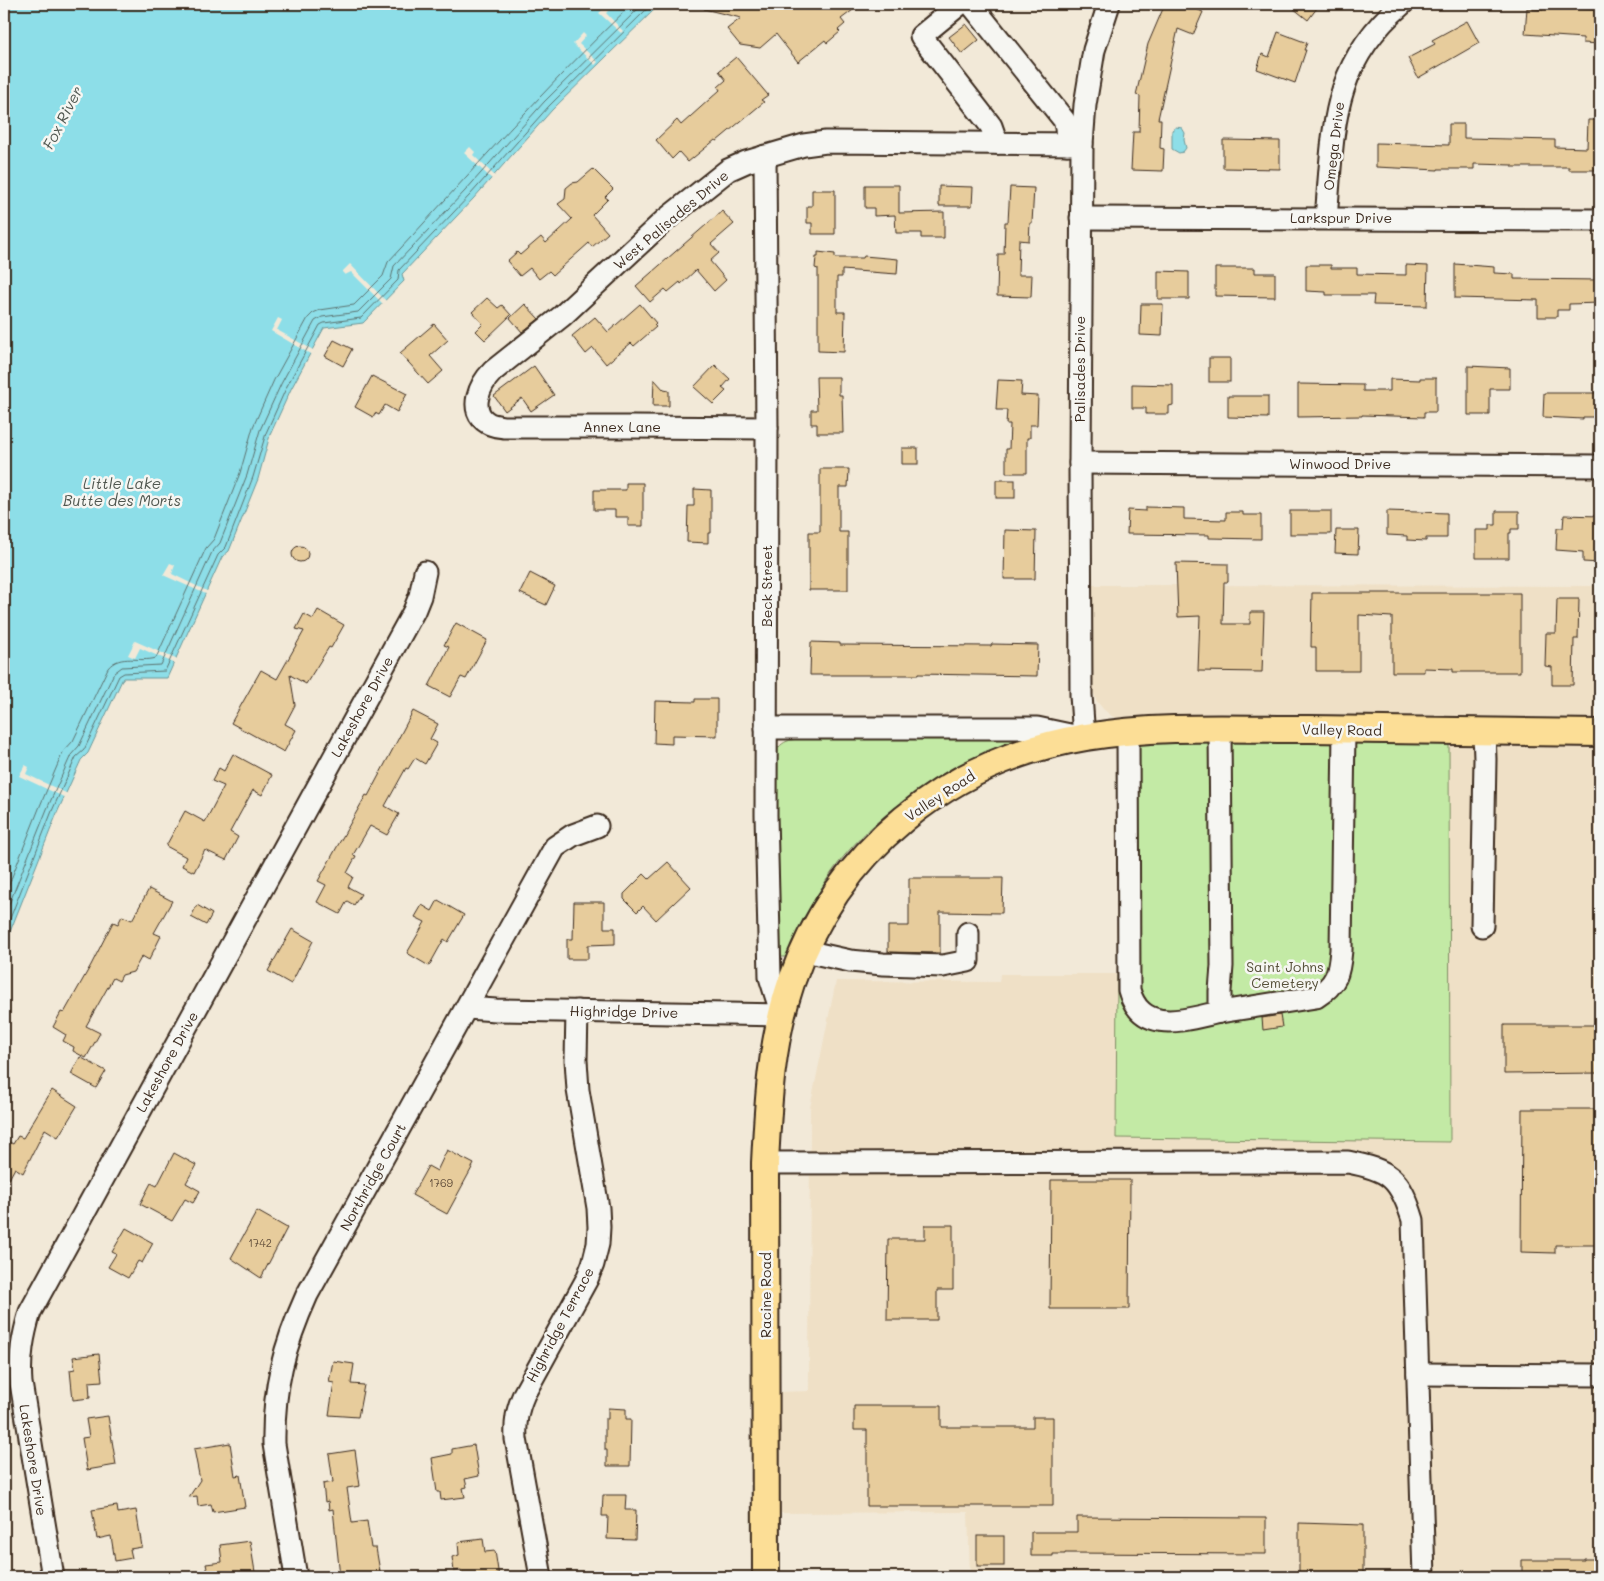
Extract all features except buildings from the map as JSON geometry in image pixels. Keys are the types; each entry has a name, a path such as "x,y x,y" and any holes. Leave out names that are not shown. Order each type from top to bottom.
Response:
{"main road":[{"name":"Valley Road","path":"782,1015 792,983 821,917 848,876 865,855 891,829 919,806 980,770 1015,756 1084,738 1128,732 1220,729 1600,733"},
{"name":"Racine Road","path":"766,1577 765,1163 772,1064 782,1015"}],"street":[{"path":"960,4 921,36 991,126 997,143"},
{"path":"971,4 1064,120 1074,144"},
{"name":"Palisades Drive","path":"1084,738 1081,695 1081,218 1074,144 1085,105 1092,59 1109,4"},
{"name":"Omega Drive","path":"1326,218 1335,118 1345,81 1353,63 1368,39 1387,17 1402,4"},
{"name":"West Palisades Drive","path":"480,416 476,407 478,397 486,378 493,371 562,316 665,220 728,170 765,156 804,145 826,142 1074,144"},
{"name":"Beck Street","path":"765,156 767,428 766,816 770,977 782,1015"},
{"name":"Larkspur Drive","path":"1081,218 1600,220"},
{"name":"Annex Lane","path":"480,416 489,424 504,428 767,428"},
{"name":"Winwood Drive","path":"1080,463 1600,466"},
{"name":"Lakeshore Drive","path":"53,1577 21,1383 20,1354 30,1312 414,610 420,596 424,572"},
{"name":"Valley Road","path":"766,728 1037,728 1084,738"},
{"path":"1220,729 1222,956 1220,1012"},
{"path":"1128,732 1129,990 1132,1002 1139,1011 1149,1018 1160,1021 1175,1021 1316,996 1335,981 1340,969 1341,950 1344,730"},
{"path":"1482,926 1484,731"},
{"name":"Northridge Court","path":"296,1577 274,1444 273,1422 279,1376 289,1336 307,1295 555,847 573,835 597,826"},
{"path":"805,951 850,961 943,966 968,961 968,933"},
{"name":"Highridge Drive","path":"467,1008 577,1012 782,1015"},
{"name":"Highridge Terrace","path":"541,1577 516,1439 515,1423 517,1409 524,1394 587,1279 596,1253 599,1227 598,1208 578,1090 576,1060 577,1012"},
{"path":"765,1163 1348,1162 1378,1169 1391,1178 1399,1187 1407,1200 1413,1220 1424,1577"},
{"path":"1418,1374 1600,1375"}],"shaded area":[{"path":"1088,585 1600,586 1600,718 1226,715 1123,719 1113,717 1096,700 1090,681"},
{"path":"1449,746 1600,748 1600,1577 970,1577 968,1512 776,1513 778,1392 809,1391 810,1108 836,981 999,982 1000,974 1117,974 1116,1138 1450,1141"}],"green space":[{"name":"Saint Johns Cemetery","path":"1449,731 1450,1142 1116,1138 1117,974 1120,975 1122,733"},
{"path":"1024,733 1026,739 979,757 952,771 900,804 876,823 835,868 810,908 790,952 786,957 778,954 776,792 778,748 780,746 787,741 799,739 995,738"}],"water":[{"path":"4,4 660,4 552,110 473,199 402,274 404,281 363,323 324,328 291,389 270,435 258,479 229,551 222,557 167,678 123,678 88,753 81,760 57,813 4,947"},
{"path":"1176,127 1182,128 1185,133 1186,148 1183,152 1179,153 1172,149 1172,130"}],"pier":[{"path":"609,4 614,5 606,13 623,31 621,33 599,13"},
{"path":"583,33 586,36 579,44 598,62 595,65 573,44"},
{"path":"470,147 475,152 473,155 495,176 492,179 464,153"},
{"path":"350,264 386,301 383,304 351,272 345,275 342,272"},
{"path":"278,318 282,320 277,330 315,351 312,355 271,331"},
{"path":"170,563 175,565 172,574 209,592 208,595 163,575"},
{"path":"135,641 178,660 176,664 140,648 135,658 128,655"},
{"path":"25,765 29,767 26,774 68,794 66,798 19,776"}],"water label":[{"name":"Fox River","path":"63,118"},
{"name":"Little Lake Butte des Morts","path":"122,492"}]}
